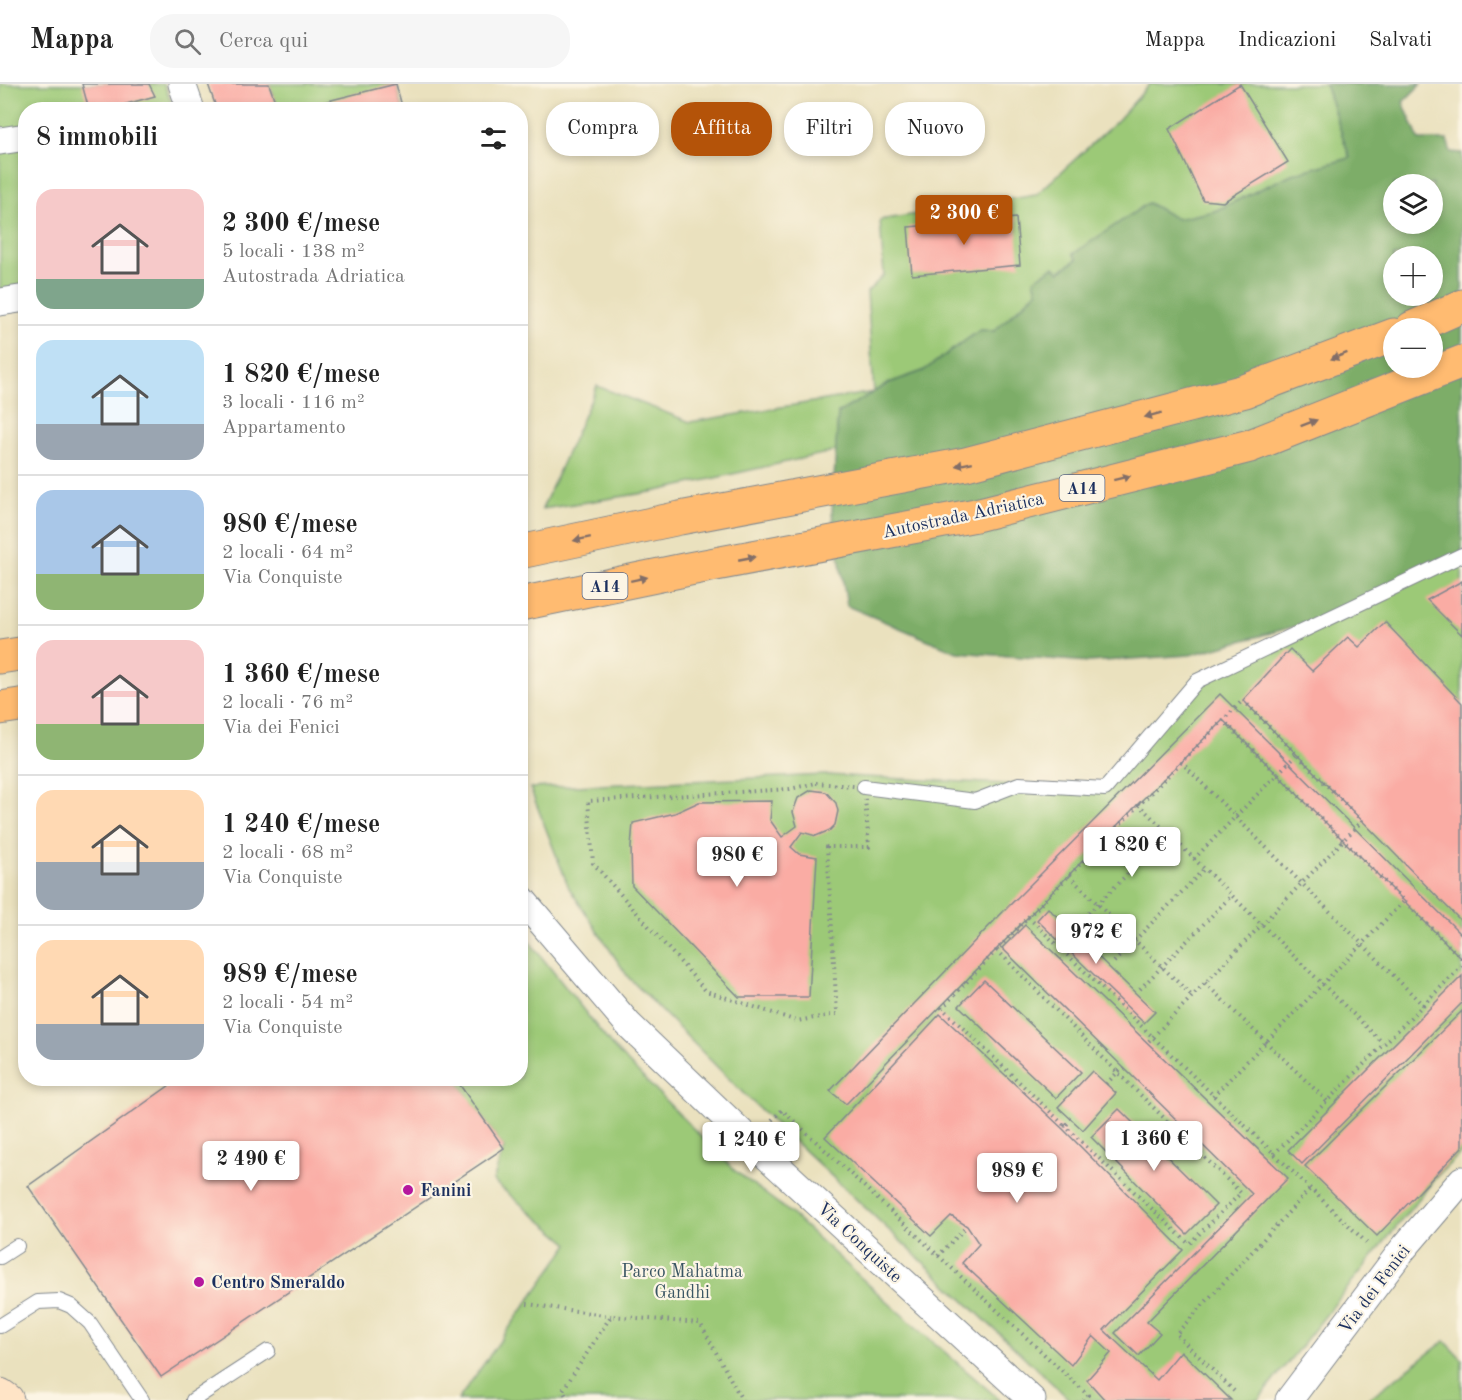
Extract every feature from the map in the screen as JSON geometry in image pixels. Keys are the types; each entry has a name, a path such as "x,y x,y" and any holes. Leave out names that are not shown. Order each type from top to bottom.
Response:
{"highway":[{"path":"1435,318 1462,306"},
{"path":"528,550 988,458 1245,391 1383,339"},
{"name":"Autostrada Adriatica","path":"528,602 689,568 976,515 1251,446 1462,362"},
{"path":"0,657 18,654"},
{"path":"0,708 18,705"}],"main road":[{"path":"0,1395 7,1400"}],"street":[{"path":"182,84 188,102"},
{"path":"0,141 18,138"},
{"path":"0,302 18,299"},
{"name":"Via Conquiste","path":"528,906 628,1024 753,1144 1032,1400"},
{"name":"Via dei Fenici","path":"1289,1400 1403,1249 1462,1180"}],"lane":[{"path":"864,787 975,801 1019,784 1105,789 1197,681 1462,555"},
{"path":"0,1257 17,1246"},
{"path":"0,1326 38,1302 59,1301 71,1306 90,1323 142,1400"},
{"path":"193,1400 268,1351"}],"path":[{"path":"997,950 1241,1193 1189,1244 1064,1128 942,1008 1028,917 1138,804 1243,700 1362,821 1148,1042"},
{"path":"1227,724 1462,959"},
{"path":"1194,859 1296,755"},
{"path":"1181,762 1423,1005"},
{"path":"816,783 864,787 869,847 827,847 837,1014 797,1021 706,991 593,863 588,801 790,789 816,783"},
{"path":"1138,804 1383,1043"},
{"path":"1076,926 1168,833"},
{"path":"1114,962 1204,869"},
{"path":"1069,876 1192,996"},
{"path":"1140,989 1232,895"},
{"path":"1213,1096 1404,901"},
{"path":"1028,917 1376,1252"},
{"path":"1274,1154 1462,966"},
{"path":"1205,982 1327,1101"},
{"path":"1106,1084 1123,1067"},
{"path":"772,1120 782,1110 1088,1395 1084,1400"},
{"path":"1064,1128 1072,1119"},
{"path":"1233,1391 1176,1334 1310,1189"},
{"path":"938,1256 967,1226"},
{"path":"526,1304 611,1316 700,1323 742,1400"},
{"path":"568,1400 563,1390 611,1316"}],"green space":[{"path":"0,84 164,84 172,102 18,102 18,287 0,291"},
{"path":"269,84 396,84 401,102 275,102"},
{"path":"1150,84 1325,84 1350,158 1292,174 1215,211 1177,219 1073,254 1078,259 1058,272 994,331 980,330 923,371 889,383 874,392 867,292 884,275 880,220 1036,195 1118,120"},
{"path":"1325,84 1421,84 1403,102 1419,140 1447,140 1451,152 1462,153 1462,555 1336,615 1190,655 1089,662 957,652 847,606 832,513 838,413 889,383 923,371 980,330 994,331 1037,292 1034,279 1054,267 1059,272 1077,259 1073,254 1148,203 1177,219 1215,211 1292,174 1350,158"},
{"path":"597,386 690,422 874,392 838,413 836,451 657,491 542,509"},
{"path":"1462,555 1462,1152 1437,1176 1258,1400 1070,1400 743,1093 628,977 569,888 530,788 826,775 1105,789 1197,681"},
{"name":"Parco Mahatma Gandhi","path":"528,940 612,1046 734,1170 788,1211 1000,1400 458,1400 569,1244 493,1181 504,1148 460,1086 528,1086"},
{"path":"1445,1341 1462,1359 1462,1400 1367,1400"}],"building":[{"path":"82,84 149,84 155,96 134,102 87,102"},
{"path":"208,84 269,84 275,102 214,102"},
{"path":"396,84 401,102 323,102"},
{"path":"1240,84 1288,162 1223,202 1203,200 1169,129"},
{"path":"1016,218 1020,265 912,275 908,227"},
{"path":"1462,581 1462,635 1427,600"},
{"path":"1385,622 1462,703 1462,922 1243,700 1290,649 1312,671 1348,637 1359,647"},
{"path":"1220,694 1462,935 1462,959 1223,720 1138,804 846,1104 830,1091 996,919"},
{"path":"811,790 826,792 836,803 838,811 835,825 830,830 816,836 802,832 791,847 799,854 817,857 809,997 739,997 632,886 633,823 675,813 699,802 772,801 770,820 782,837 797,826 793,812 798,798"},
{"path":"1048,908 1155,1012 1144,1023 1037,920"},
{"path":"1025,925 1288,1178 1147,1322 1160,1333 1139,1356 1115,1333 1252,1194 1002,948"},
{"path":"1462,976 1462,1003 1302,1164 1288,1150"},
{"path":"984,980 1081,1072 1056,1098 959,1006"},
{"path":"1462,1011 1462,1147 1377,1236 1305,1166"},
{"path":"940,1014 1063,1129 1183,1250 1104,1330 1157,1380 1181,1351 1231,1400 1105,1400 1087,1380 1111,1353 1093,1336 1071,1365 962,1263 979,1244 967,1226 951,1216 931,1236 825,1137"},
{"path":"1092,1071 1116,1093 1083,1130 1058,1107"},
{"name":"Centro Smeraldo","path":"169,1086 461,1086 504,1148 161,1377 28,1186"},
{"path":"1119,1109 1216,1205 1187,1234 1091,1137"}],"place":[{"name":"Fanini","path":"408,1190"},
{"name":"Centro Smeraldo","path":"199,1282"}]}
